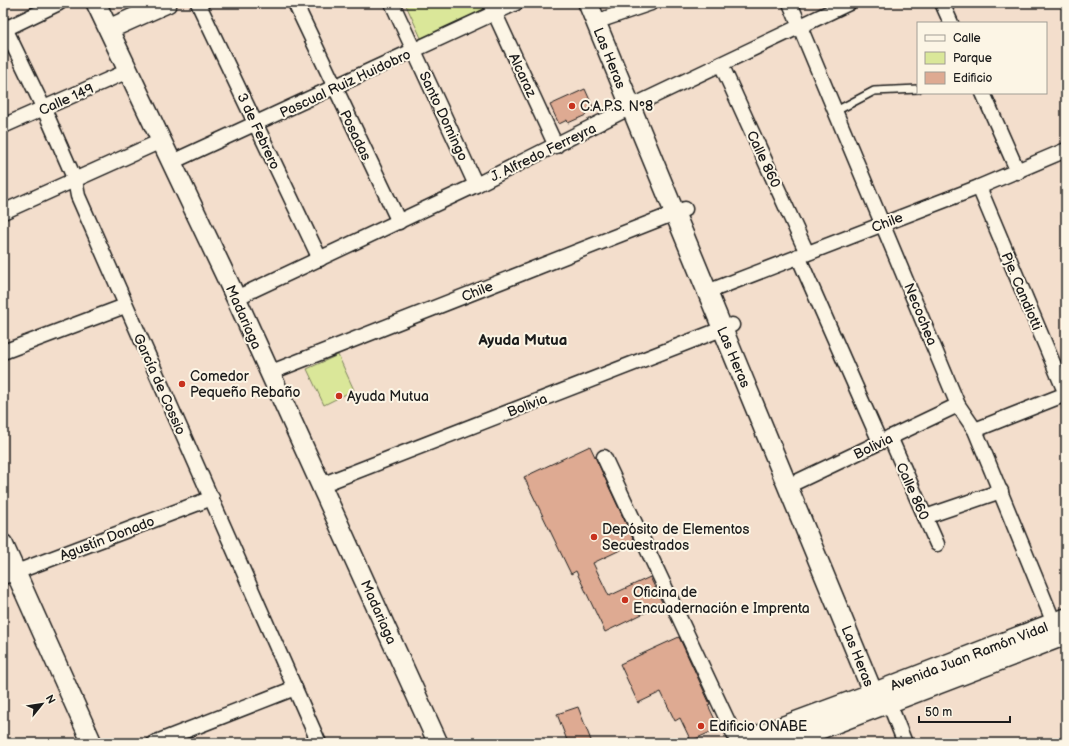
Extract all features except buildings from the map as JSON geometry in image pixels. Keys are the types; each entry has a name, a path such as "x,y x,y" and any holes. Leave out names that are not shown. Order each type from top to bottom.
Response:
{"main road":[{"name":"Madariaga","path":"96,3 236,298 438,743"},
{"path":"109,29 167,3"},
{"name":"Las Heras","path":"588,3 636,105 727,327 882,695"},
{"name":"Las Heras","path":"604,11 636,105"},
{"path":"3,544 9,575 92,743"},
{"name":"Avenida Juan Ramón Vidal","path":"738,743 882,695 1062,625"},
{"name":"Avenida Juan Ramón Vidal","path":"784,743 882,695"}],"street":[{"path":"4,28 59,3"},
{"name":"3 de Febrero","path":"198,3 320,259"},
{"name":"Posadas","path":"295,3 334,88 399,222"},
{"name":"Santo Domingo","path":"392,3 476,185"},
{"name":"Pascual Ruiz Huidobro","path":"172,162 414,51 493,8 516,3"},
{"path":"604,11 651,3"},
{"name":"Necochea","path":"790,3 801,25 884,223 958,405 975,430 1062,625"},
{"name":"J. Alfredo Ferreyra","path":"236,298 476,185 636,105 849,3"},
{"path":"942,3 951,22"},
{"name":"Alcaraz","path":"493,8 556,146"},
{"name":"García de Cossio","path":"4,28 44,109 75,180 78,196 125,306 212,498 319,743"},
{"name":"Calle 860","path":"721,64 802,254 885,440 925,517 937,544"},
{"name":"Calle 149","path":"3,126 128,71"},
{"path":"983,94 1018,172"},
{"path":"3,212 161,141"},
{"name":"Chile","path":"712,290 802,254 979,188 1066,150"},
{"name":"Pje. Candiotti","path":"979,188 1066,394"},
{"name":"Chile","path":"269,373 680,211"},
{"path":"3,352 125,306"},
{"name":"Bolivia","path":"321,485 727,327"},
{"path":"975,430 1066,394"},
{"name":"Bolivia","path":"793,484 958,405"},
{"path":"604,457 738,743"},
{"path":"925,517 1001,490"},
{"name":"Agustín Donado","path":"9,575 212,498"},
{"path":"154,743 295,688"},
{"name":"Las Heras","path":"882,695 905,743"}],"lane":[{"path":"836,111 874,91 917,88"}],"green space":[{"path":"405,3 486,3 490,12 422,40"},
{"path":"338,355 354,390 324,405 307,369"}],"place":[{"name":"C.A.P.S. Nº8","path":"572,106"},
{"name":"Comedor Pequeño Rebaño","path":"182,384"},
{"name":"Ayuda Mutua","path":"339,396"},
{"name":"Depósito de Elementos Secuestrados","path":"594,537"},
{"name":"Oficina de Encuadernación e Imprenta","path":"625,600"},
{"name":"Edificio ONABE","path":"701,726"}],"district":[{"name":"Ayuda Mutua","path":"523,340"}]}
